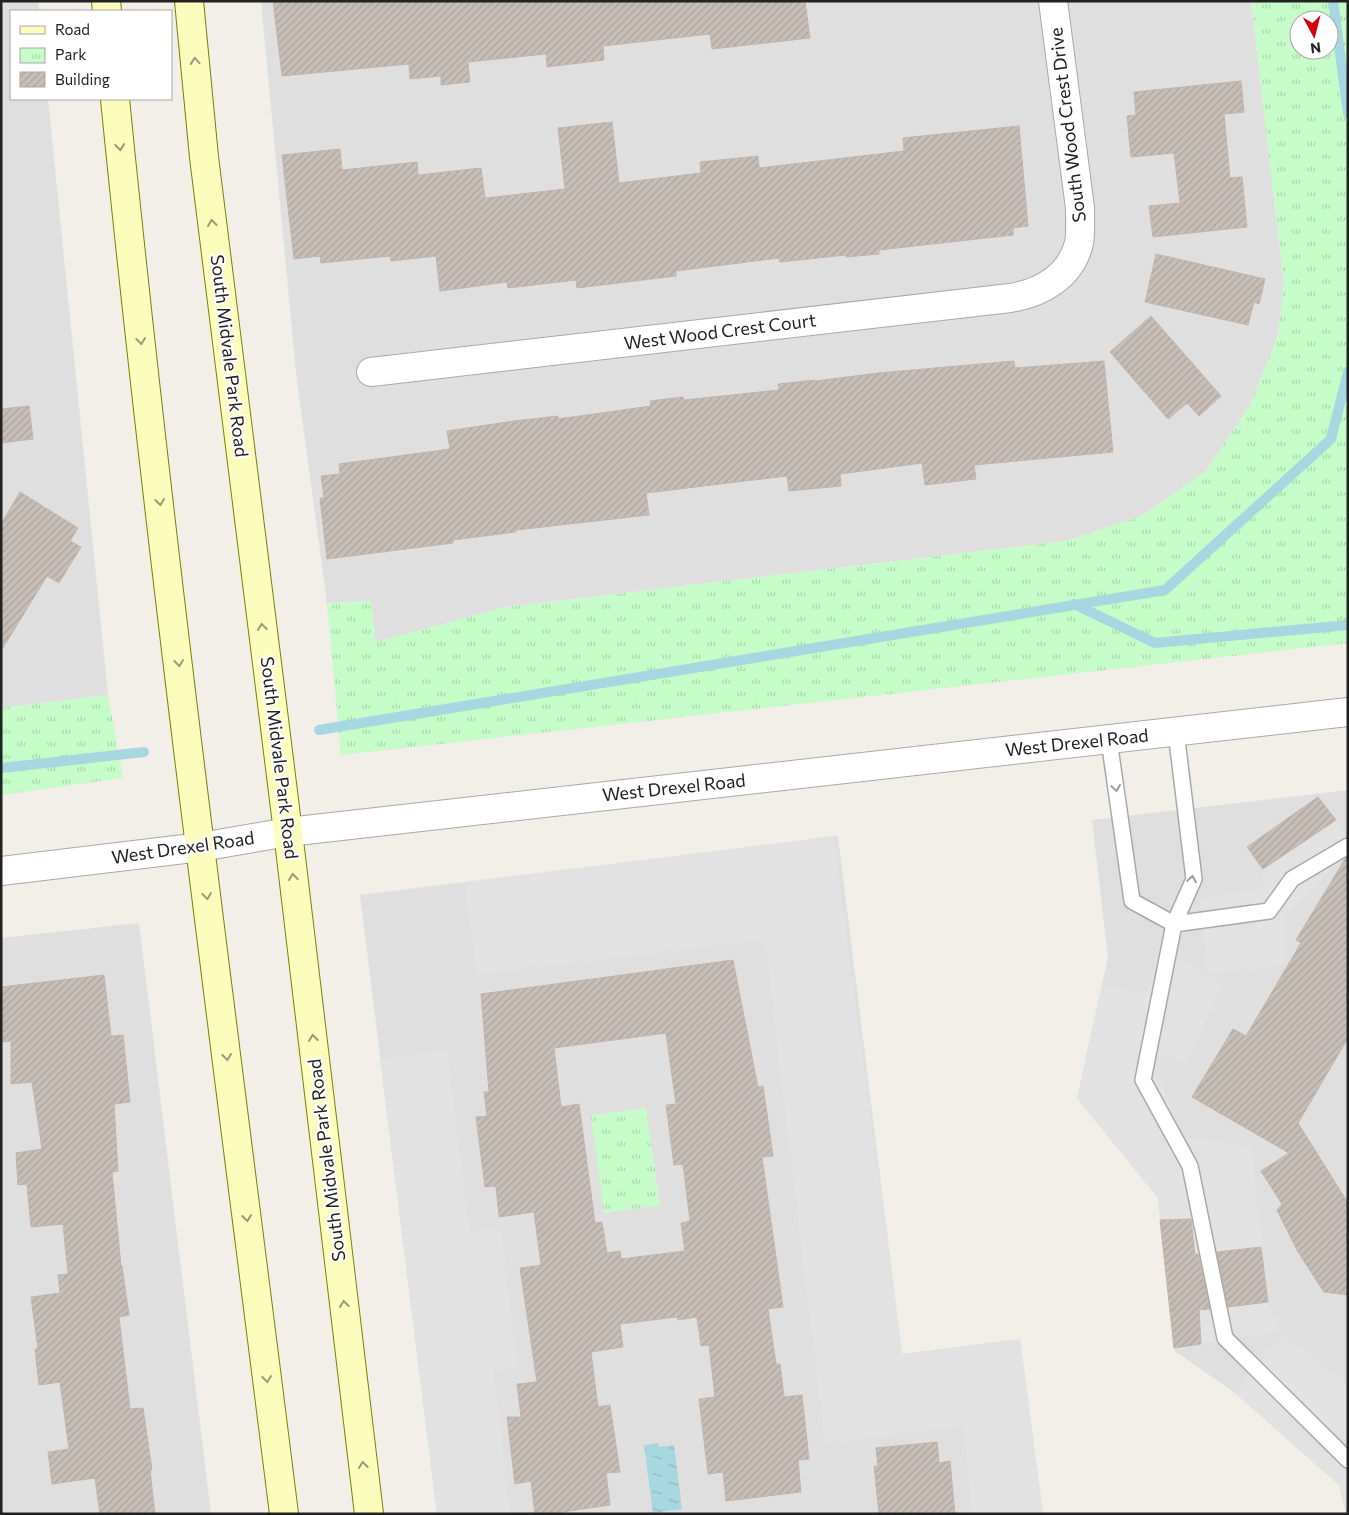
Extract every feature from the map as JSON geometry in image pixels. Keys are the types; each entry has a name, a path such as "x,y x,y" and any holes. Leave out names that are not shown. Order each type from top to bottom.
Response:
{"main road":[{"name":"South Midvale Park Road","path":"189,1 204,157 288,832 369,1514"},
{"path":"116,100 130,249 201,847 284,1514"}],"street":[{"name":"South Wood Crest Drive","path":"1053,1 1080,208 1079,243 1073,260 1070,281"},
{"name":"West Wood Crest Court","path":"371,372 1026,296 1043,289 1057,280 1070,281"},
{"name":"West Drexel Road","path":"1,871 201,847 288,832 1348,712"}],"lane":[{"path":"1176,732 1194,879 1174,924 1143,1080 1190,1166 1225,1338 1348,1460"},
{"path":"1109,740 1132,901 1174,924 1269,911 1292,879 1348,846"}],"shaded area":[{"path":"1,1 38,1 39,10 10,10 10,100 48,100 108,695 1,708"},
{"path":"261,1 1251,1 1284,284 1278,336 1249,407 1206,471 1141,516 1066,541 506,607 375,643 370,601 327,603 296,373"},
{"path":"1348,790 1348,1514 1346,1514 1339,1485 1235,1393 1175,1351 1158,1198 1077,1098 1108,957 1092,820"},
{"path":"1318,797 1348,837 1348,852 1284,918 1284,965 1207,974 1200,899 1264,889 1263,869 1247,847"},
{"path":"833,836 902,1354 1020,1339 1043,1514 972,1514 964,1426 825,1443 765,940 477,974 465,882"},
{"path":"838,836 902,1354 1020,1339 1043,1514 437,1514 360,895"},
{"path":"139,923 211,1514 1,1514 1,938"},
{"path":"1157,951 1188,964 1222,984 1187,1062 1162,1055 1159,1076 1182,1137 1251,1147 1268,1302 1279,1332 1174,1348 1158,1198 1077,1098 1102,985 1148,993"},
{"path":"447,1051 470,1232 501,1229 517,1366 493,1370 510,1514 437,1514 380,1060"},
{"path":"1283,1334 1348,1385 1348,1514 1346,1514 1339,1485 1235,1393"}],"green space":[{"path":"1251,1 1348,1 1348,643 341,755 327,603 371,601 376,642 506,607 1066,541 1141,516 1206,471 1249,407 1278,336 1284,284"},
{"path":"108,695 123,778 1,795 1,708"},
{"path":"646,1108 660,1205 604,1213 591,1115"}],"water":[{"path":"658,1443 659,1447 674,1445 682,1509 653,1513 644,1445"}],"building":[{"path":"273,1 805,1 810,38 712,49 710,34 603,46 604,60 547,67 546,54 468,62 470,82 441,85 441,76 410,79 409,64 282,76"},
{"path":"1241,81 1244,112 1224,114 1230,178 1242,177 1247,227 1153,237 1149,206 1180,203 1174,153 1131,157 1127,116 1136,115 1134,92"},
{"path":"612,122 619,183 701,173 700,162 758,156 759,168 904,151 903,138 1019,126 1028,226 1013,228 1013,235 879,250 879,254 846,257 846,255 780,262 779,258 676,271 676,276 577,288 576,280 508,288 507,282 440,291 436,256 391,261 390,256 321,263 320,256 294,259 282,155 340,149 342,170 417,162 418,175 481,168 485,198 565,189 558,128"},
{"path":"1156,254 1265,279 1259,304 1254,302 1248,325 1145,302"},
{"path":"1151,316 1221,396 1199,416 1187,403 1168,419 1110,352"},
{"path":"1014,361 1015,368 1104,361 1113,452 974,465 976,479 925,485 922,463 840,474 841,486 789,491 787,476 646,493 649,515 516,530 516,532 453,540 453,543 327,559 320,498 324,498 321,476 340,474 339,464 450,449 447,431 514,421 558,416 558,419 651,406 650,401 683,397 684,400 779,390 778,384"},
{"path":"29,406 33,439 1,443 1,409"},
{"path":"20,492 78,528 70,541 81,547 59,583 47,576 1,651 1,524"},
{"path":"1318,797 1336,820 1263,869 1247,847"},
{"path":"1348,857 1348,1038 1298,1123 1348,1203 1348,1295 1324,1292 1298,1252 1277,1210 1282,1204 1261,1171 1289,1153 1192,1097 1233,1029 1246,1036 1301,943 1296,940"},
{"path":"733,960 758,1087 763,1086 773,1156 762,1157 783,1307 768,1309 776,1364 780,1364 784,1397 802,1395 809,1459 798,1460 801,1492 726,1501 723,1472 708,1474 699,1399 715,1397 709,1345 701,1346 697,1317 678,1320 677,1317 620,1324 623,1347 591,1352 598,1407 610,1405 620,1472 606,1473 610,1505 549,1514 535,1514 531,1481 515,1484 507,1417 521,1417 517,1384 537,1382 520,1268 541,1265 534,1212 499,1217 496,1186 485,1187 476,1117 487,1116 484,1092 489,1092 481,994","holes":["666,1033 676,1104 666,1105 674,1165 683,1164 690,1221 681,1223 685,1251 621,1259 620,1251 607,1253 602,1222 595,1223 579,1104 561,1107 554,1048"]},
{"path":"104,975 111,1036 123,1035 130,1102 114,1104 118,1171 112,1172 121,1266 129,1315 119,1317 130,1409 143,1408 152,1470 150,1470 155,1514 100,1514 95,1478 52,1484 48,1452 69,1449 60,1382 39,1385 35,1349 38,1349 31,1297 60,1293 58,1275 68,1274 63,1224 31,1227 27,1184 18,1185 16,1153 42,1149 32,1082 11,1084 11,1041 3,1042 1,1028 1,987"},
{"path":"1191,1219 1195,1255 1198,1254 1210,1309 1199,1310 1201,1344 1174,1348 1160,1220"},
{"path":"1261,1247 1268,1302 1228,1307 1217,1252"},
{"path":"937,1442 939,1463 950,1461 955,1514 879,1514 874,1466 878,1466 876,1448"}],"waterway":[{"path":"1333,1 1348,113"},
{"path":"319,730 1165,590 1331,439 1348,372"},
{"path":"1074,604 1155,643 1348,625"},
{"path":"1,768 144,752"}]}
